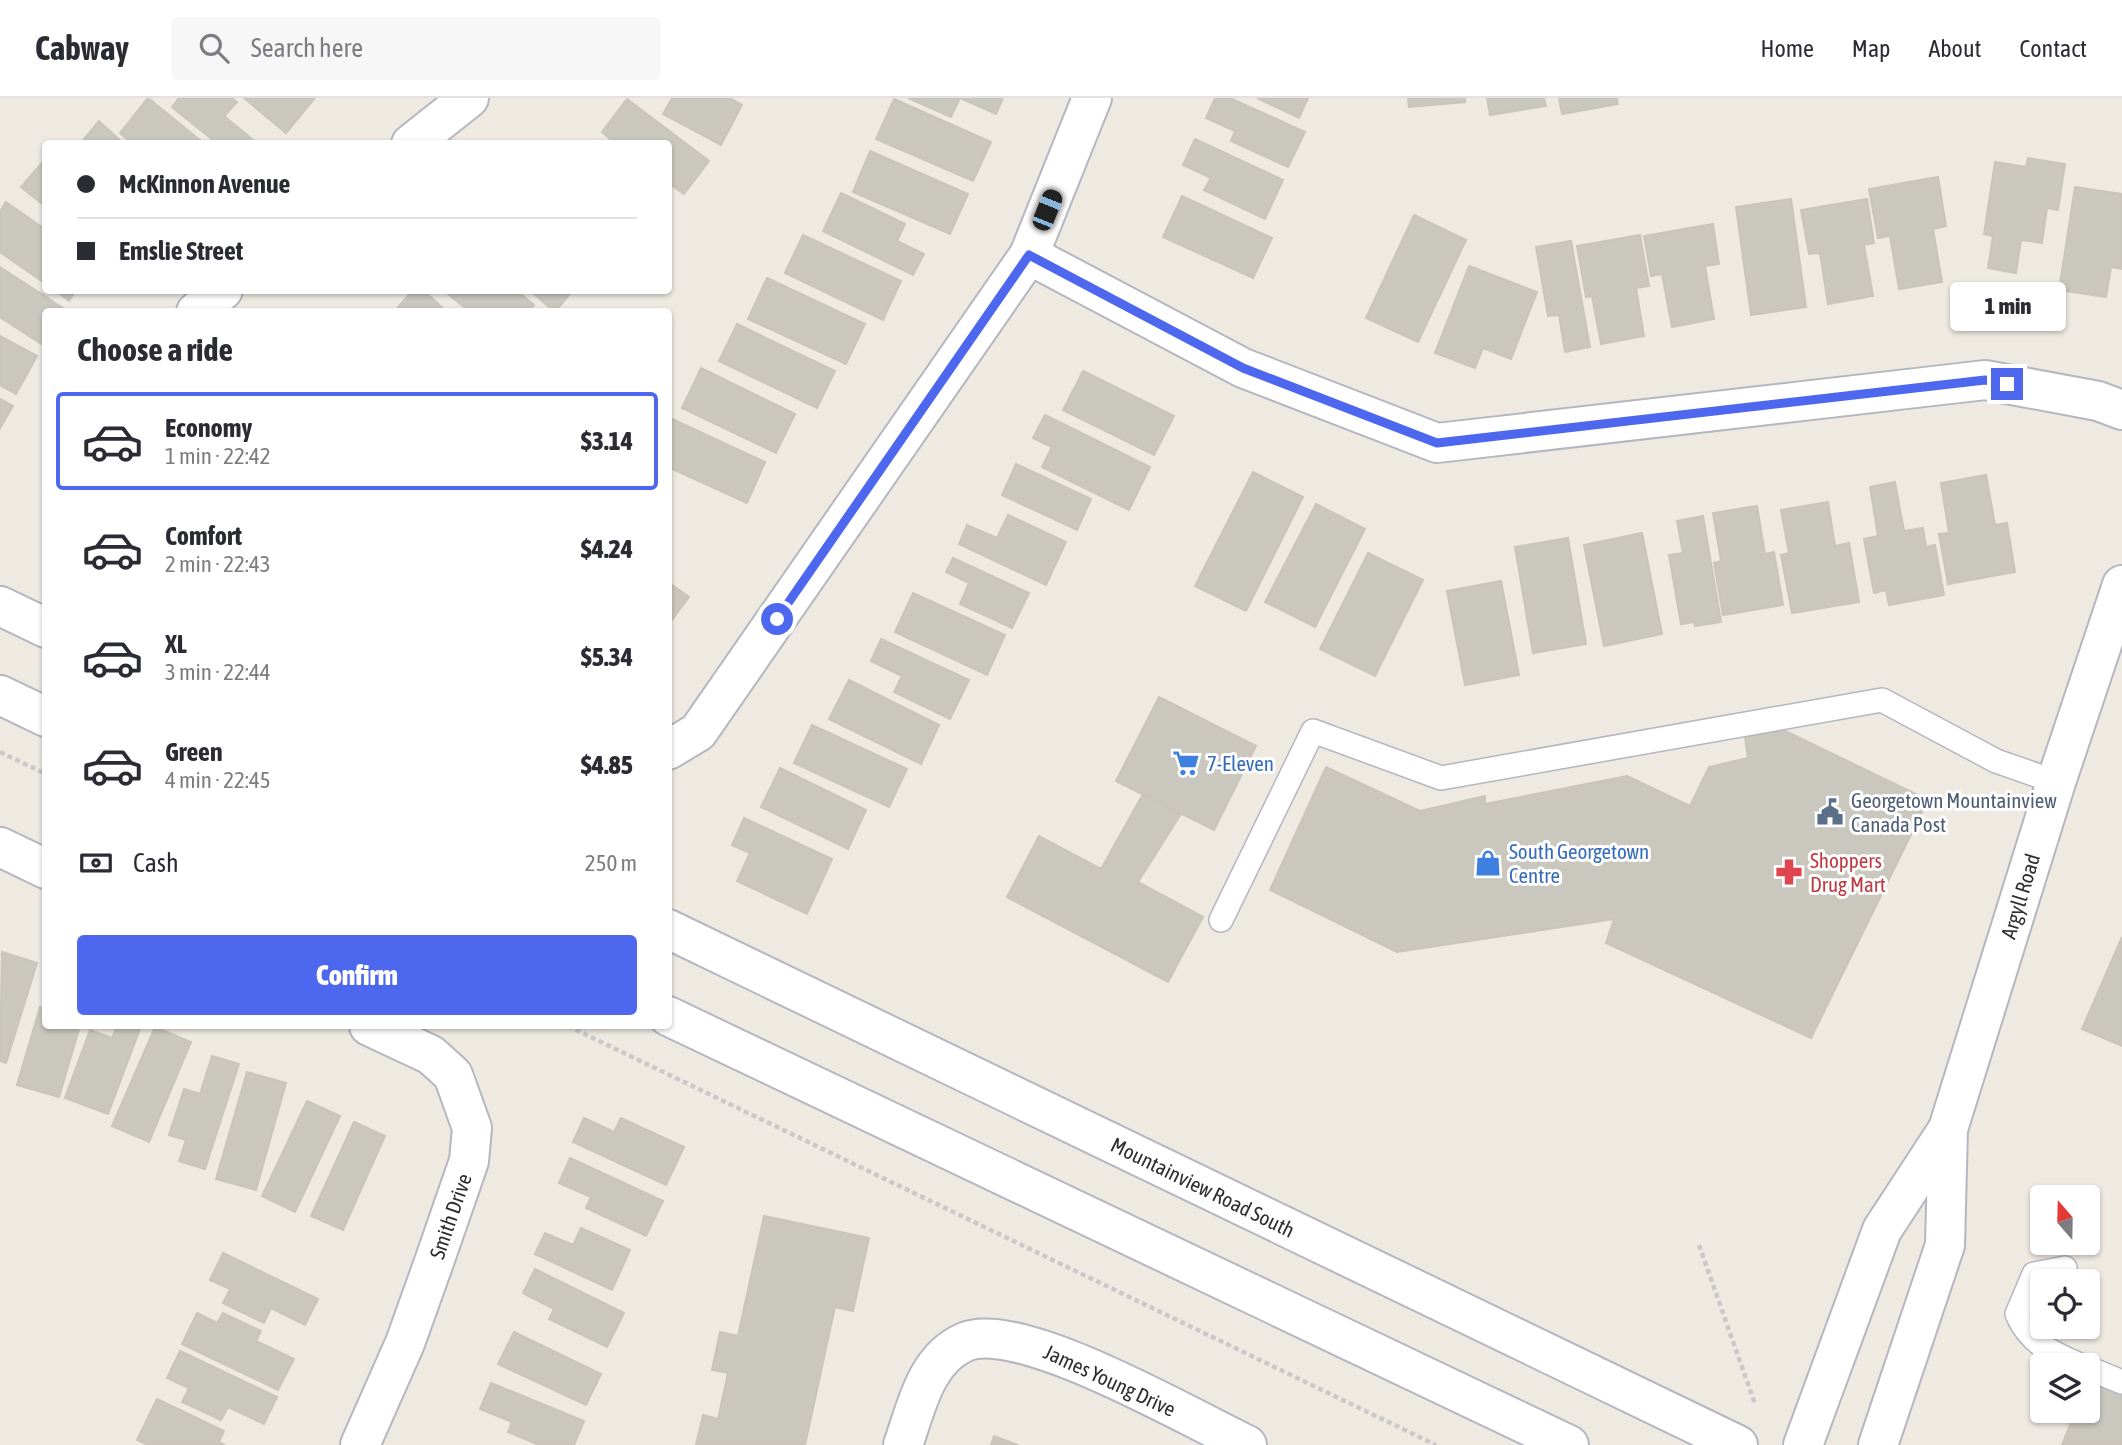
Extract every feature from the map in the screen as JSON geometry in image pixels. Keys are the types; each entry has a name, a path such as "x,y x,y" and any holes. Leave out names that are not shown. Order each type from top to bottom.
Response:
{"street":[{"path":"416,140 469,98"},
{"path":"672,748 698,732 1029,255 1092,98"},
{"path":"1029,255 1243,368 1437,443 1985,380 2098,401 2122,410"},
{"path":"201,308 218,294"},
{"name":"Argyll Road","path":"1878,1445 1945,1244 1948,1129 2056,782 2112,647 2122,585"},
{"path":"0,607 42,626"},
{"path":"0,695 42,715"},
{"path":"0,847 42,867"},
{"name":"Mountainview Road South","path":"672,931 1738,1445"},
{"path":"672,1018 1569,1445"},
{"name":"Smith Drive","path":"360,1445 405,1343 426,1285 469,1161 472,1128 453,1075 431,1055 375,1029"},
{"name":"Argyll Road","path":"1803,1445 1882,1230 1948,1129"},
{"name":"James Young Drive","path":"903,1445 928,1376 946,1355 965,1342 1007,1338 1051,1350 1247,1445"}],"lane":[{"path":"1221,920 1314,731 1441,778 1882,700 1996,761 2056,782"},
{"path":"2050,1353 2025,1333 2017,1314 2034,1274 2065,1268"},
{"path":"2100,1373 2122,1382"}],"path":[{"path":"0,752 42,772"},
{"path":"574,1029 1436,1445"},
{"path":"1699,1245 1755,1404"}],"building":[{"path":"148,98 200,140 128,140 120,133"},
{"path":"179,98 232,98 237,102 224,116 253,140 213,140 172,107"},
{"path":"244,98 313,98 314,99 286,133"},
{"path":"672,98 730,98 742,105 721,145 663,114"},
{"path":"908,98 960,98 951,117"},
{"path":"960,98 1003,98 996,114"},
{"path":"1215,98 1230,98 1305,132 1288,167 1231,141 1235,131 1206,118"},
{"path":"1257,98 1308,98 1299,118"},
{"path":"1408,98 1465,98 1465,102 1409,107"},
{"path":"1487,98 1544,98 1546,106 1490,115"},
{"path":"1559,98 1617,98 1618,104 1562,114"},
{"path":"627,99 709,161 684,194 672,186 672,140 611,140 602,132"},
{"path":"894,99 991,142 973,181 876,139"},
{"path":"99,121 120,140 83,140"},
{"path":"1195,139 1283,180 1265,219 1204,190 1211,178 1183,165"},
{"path":"870,151 968,194 950,234 853,192"},
{"path":"2028,158 2065,164 2058,210 2047,208 2042,243 2021,240 2016,273 1988,268 1993,236 1984,234 1995,162 2026,167"},
{"path":"42,163 42,204 21,187"},
{"path":"1938,177 1946,226 1933,229 1942,282 1899,289 1890,236 1878,238 1869,189"},
{"path":"2075,187 2122,194 2122,269 2111,267 2106,297 2059,290"},
{"path":"841,193 905,224 897,241 924,254 913,275 823,231"},
{"path":"1182,196 1272,238 1253,278 1163,237"},
{"path":"1791,199 1806,307 1751,315 1736,207"},
{"path":"1867,199 1874,243 1864,245 1873,296 1828,304 1820,253 1809,254 1801,210"},
{"path":"6,202 42,227 42,281 0,252 0,211"},
{"path":"1414,215 1466,240 1418,342 1366,318"},
{"path":"1713,224 1719,264 1705,266 1714,319 1672,327 1662,274 1651,276 1644,236"},
{"path":"803,235 901,281 883,320 785,273"},
{"path":"1640,235 1649,286 1636,288 1644,336 1601,344 1592,296 1586,297 1577,246"},
{"path":"1571,241 1590,347 1565,352 1559,315 1548,316 1536,247"},
{"path":"1469,266 1537,292 1511,359 1483,348 1475,368 1435,353"},
{"path":"0,267 63,308 42,308 42,344 0,317"},
{"path":"767,278 865,324 846,364 748,319"},
{"path":"60,294 73,294 69,301"},
{"path":"410,294 427,294 443,308 397,308"},
{"path":"448,294 521,294 534,305 532,308 465,308"},
{"path":"534,294 570,294 558,308 550,308"},
{"path":"737,324 835,371 817,408 719,361"},
{"path":"0,336 37,356 16,394 0,385"},
{"path":"701,368 795,414 776,453 682,408"},
{"path":"1083,371 1174,416 1154,455 1063,410"},
{"path":"0,399 13,406 0,428"},
{"path":"1045,415 1150,467 1129,510 1042,467 1052,447 1033,438"},
{"path":"672,419 765,462 747,503 672,469"},
{"path":"1016,464 1091,499 1077,530 1002,495"},
{"path":"1253,472 1303,497 1246,611 1195,586"},
{"path":"1986,475 1995,525 2007,523 2015,572 1948,584 1939,534 1949,533 1941,483"},
{"path":"1895,482 1904,531 1923,528 1926,547 1935,545 1944,595 1889,605 1886,590 1874,593 1864,539 1878,536 1870,487"},
{"path":"1828,502 1835,546 1849,543 1859,602 1792,613 1781,555 1789,553 1781,510"},
{"path":"1316,504 1365,529 1315,627 1265,602"},
{"path":"1757,506 1765,554 1774,552 1783,605 1723,615 1714,563 1721,561 1713,513"},
{"path":"1008,515 1066,542 1046,585 959,544 967,525 997,538"},
{"path":"1703,516 1721,622 1695,626 1694,622 1681,624 1669,555 1683,553 1677,521"},
{"path":"1642,533 1662,634 1604,646 1584,545"},
{"path":"1568,538 1586,644 1533,653 1515,547"},
{"path":"1368,553 1423,580 1375,676 1320,649"},
{"path":"953,558 1029,593 1012,628 960,604 969,583 946,572"},
{"path":"1501,581 1519,675 1465,685 1447,591"},
{"path":"672,585 689,597 672,620"},
{"path":"913,593 1005,635 987,675 895,632"},
{"path":"881,639 969,680 950,719 894,692 902,676 871,661"},
{"path":"849,680 939,725 921,764 829,719"},
{"name":"7-Eleven","path":"1159,697 1256,746 1214,830 1116,781"},
{"path":"1771,724 1928,800 1811,1038 1606,943 1614,919 1397,952 1270,890 1326,767 1420,811 1485,796 1485,804 1627,776 1690,806 1709,767 1748,758 1744,730"},
{"path":"812,725 907,769 889,807 794,763"},
{"path":"780,768 866,810 848,849 761,807"},
{"path":"1143,794 1181,814 1138,882 1203,917 1168,982 1007,897 1039,836 1101,869"},
{"path":"744,818 832,859 807,914 737,881 750,853 732,845"},
{"path":"2122,937 2122,1046 2082,1029"},
{"path":"2,952 37,963 6,1063 0,1061"},
{"path":"40,1007 42,1029 79,1029 59,1097 17,1085"},
{"path":"116,1029 140,1029 108,1114 65,1098 90,1030 112,1038"},
{"path":"154,1029 191,1042 149,1142 112,1126"},
{"path":"212,1056 239,1064 205,1169 179,1161 186,1140 169,1135 184,1089 200,1094"},
{"path":"247,1072 286,1083 256,1190 216,1179"},
{"path":"307,1101 340,1116 295,1212 262,1196"},
{"path":"584,1118 614,1132 621,1118 684,1147 666,1185 573,1142"},
{"path":"354,1122 385,1136 343,1230 311,1216"},
{"path":"570,1158 663,1201 646,1236 586,1208 591,1197 559,1183"},
{"path":"764,1216 869,1238 853,1311 835,1307 805,1445 696,1445 703,1415 718,1419 728,1373 712,1370 720,1332 738,1336"},
{"path":"581,1228 630,1250 612,1290 535,1254 545,1233 573,1245"},
{"path":"223,1253 318,1299 305,1325 271,1308 264,1323 223,1303 230,1289 210,1280"},
{"path":"535,1269 624,1313 607,1347 549,1319 554,1309 523,1293"},
{"path":"197,1313 217,1323 223,1313 261,1331 256,1341 294,1359 278,1390 182,1344"},
{"path":"514,1332 601,1374 586,1405 498,1364"},
{"path":"180,1351 277,1397 264,1424 228,1407 221,1420 182,1402 189,1388 167,1378"},
{"path":"2106,1363 2122,1369 2122,1445 2062,1445 2071,1423 2100,1423 2100,1378"},
{"path":"491,1383 584,1421 574,1445 539,1445 508,1432 512,1422 480,1409"},
{"path":"157,1399 224,1431 219,1442 225,1445 148,1445 137,1440"},
{"path":"994,1436 1018,1445 991,1445"}],"place":[{"name":"7-Eleven","path":"1186,763"},
{"name":"Georgetown Mountainview Canada Post","path":"1830,812"},
{"name":"South Georgetown Centre","path":"1488,863"},
{"name":"Shoppers Drug Mart","path":"1789,872"}],"route":[{"path":"777,619 1029,255 1243,368 1437,443 1985,380 2007,384"}]}
